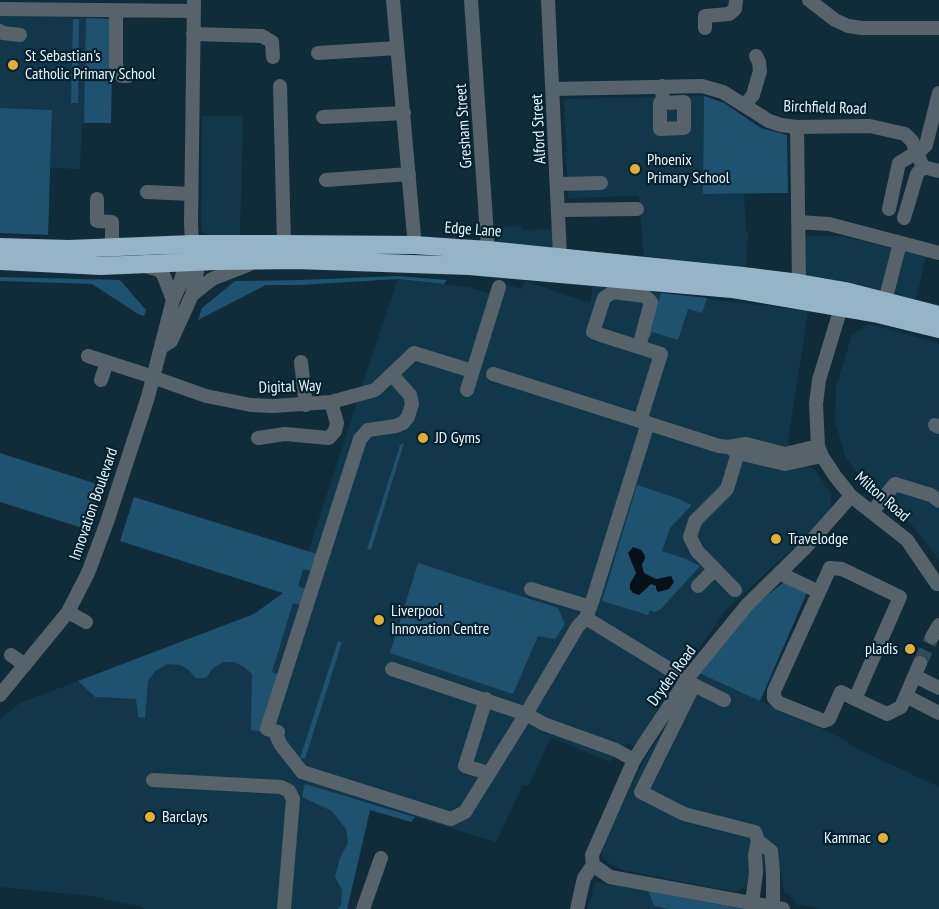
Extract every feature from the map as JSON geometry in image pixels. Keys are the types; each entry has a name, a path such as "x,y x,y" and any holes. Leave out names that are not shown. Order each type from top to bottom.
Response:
{"highway":[{"name":"Edge Lane","path":"0,247 69,249 284,243 414,245 560,256 799,283 939,329"},
{"name":"Edge Lane","path":"0,261 101,266 266,260 421,263 885,301 939,315"}],"street":[{"path":"393,0 414,245"},
{"name":"Gresham Street","path":"471,0 488,250"},
{"name":"Alford Street","path":"548,0 560,256"},
{"path":"705,28 705,16 729,14 735,9 736,0"},
{"path":"809,0 835,20 848,26 939,28"},
{"path":"0,9 30,4 116,10 194,6 192,295"},
{"path":"116,10 116,66 122,76 129,76"},
{"path":"0,31 20,35"},
{"path":"193,34 262,36 272,42 273,57"},
{"path":"318,53 397,48"},
{"path":"745,105 753,95 760,71 756,56"},
{"path":"280,86 284,243"},
{"path":"662,86 663,103"},
{"name":"Birchfield Road","path":"553,89 702,86 723,92 769,121 797,127 870,126 905,134 912,141 923,167"},
{"path":"889,208 899,163 926,145 939,93"},
{"path":"322,117 404,113"},
{"path":"797,127 799,283"},
{"path":"904,218 917,174 923,167 939,171"},
{"path":"326,180 409,174"},
{"path":"558,184 601,183"},
{"path":"147,192 191,194"},
{"path":"97,199 97,221 112,222 112,248"},
{"path":"559,218 637,209"},
{"path":"798,222 830,224 939,253"},
{"path":"885,301 900,243"},
{"name":"Edge Lane","path":"161,347 171,341 192,295 212,279 232,270 266,260"},
{"name":"Innovation Boulevard","path":"0,695 68,612 88,573 103,532 148,375 161,347 173,300 192,262"},
{"path":"145,266 159,270 163,274 173,300"},
{"path":"467,390 499,287"},
{"path":"392,375 410,395 412,404 410,410 403,423 368,430 360,439 267,729 278,732 277,737 281,745 302,772 451,819 465,812 588,613 644,422 661,354 639,347 593,332 604,298 613,292 645,296 651,302 639,347"},
{"path":"493,374 719,446 785,464 820,451 816,404 819,380 843,299"},
{"name":"Digital Way","path":"88,356 206,396 251,405 306,405 331,402 375,390 414,353 472,371"},
{"path":"101,380 107,362"},
{"path":"301,362 306,405"},
{"path":"258,438 285,434 329,438 335,431 337,423 331,402"},
{"path":"733,450 727,489 695,521 690,537 697,551 735,590"},
{"name":"Milton Road","path":"820,451 835,477 851,496 907,540 938,586"},
{"path":"872,512 895,484 931,495 939,501"},
{"name":"Dryden Road","path":"577,909 585,878 593,865 592,855 634,760 687,680 747,605 842,509 851,496"},
{"path":"855,699 900,597 842,569 830,568 774,691 774,698 779,703 824,721 829,719 841,692 855,699 887,714 902,707 918,670 939,688"},
{"path":"698,586 714,569"},
{"path":"779,573 819,592"},
{"path":"531,589 588,613 687,680"},
{"path":"68,612 86,622"},
{"path":"11,655 25,665"},
{"path":"392,669 526,714 544,724 616,750 634,760"},
{"path":"724,700 694,685 641,792 684,814 755,832 758,841 752,903"},
{"path":"906,696 939,713"},
{"path":"486,699 465,766 488,773"},
{"path":"153,780 281,787 288,791 293,799 284,909"},
{"path":"593,865 610,876 778,908 771,851 758,841"},
{"path":"363,909 381,858"}],"shaded area":[{"path":"0,15 113,19 111,123 82,123 80,169 50,168 52,110 0,108"},
{"path":"86,18 113,19 111,123 84,123"},
{"path":"73,19 79,19 78,103 71,103"},
{"name":"Phoenix Primary School","path":"704,96 703,194 744,194 746,232 748,232 746,268 644,258 639,196 568,198 564,99"},
{"path":"704,96 724,103 761,128 787,135 788,193 703,194"},
{"path":"0,108 52,110 48,235 0,233"},
{"path":"202,116 243,116 240,235 209,236 201,230"},
{"path":"520,226 524,230 555,229 554,247 551,249 499,245 497,227"},
{"path":"805,236 842,236 926,257 915,302 805,275"},
{"path":"396,276 447,280 444,284 398,279 266,285 198,320 202,308 235,281"},
{"path":"0,277 120,280 146,310 144,316 138,314 92,284 0,281"},
{"path":"398,279 468,287 491,294 496,282 522,289 525,281 590,303 593,285 808,311 788,441 798,467 807,466 814,469 831,493 831,507 827,516 726,610 634,746 627,743 625,746 619,744 611,762 551,737 529,785 523,785 496,842 372,804 347,909 145,909 90,896 0,887 0,719 20,703 255,614 297,586 357,402 365,399 362,385"},
{"path":"661,293 707,298 702,313 688,309 678,340 652,332 650,337 647,336"},
{"path":"869,324 939,343 939,560 912,525 865,485 845,456 835,422 836,387 852,335"},
{"path":"404,443 371,550 367,549 400,445"},
{"path":"0,453 103,486 89,530 0,502"},
{"path":"637,485 692,505 670,528 662,551 700,566 660,610 654,612 650,610 648,615 602,601"},
{"path":"134,497 317,554 311,571 303,569 298,586 305,589 300,605 293,603 272,672 280,675 262,732 251,730 252,674 234,662 223,662 213,668 206,678 195,678 189,670 180,665 168,664 155,671 148,681 145,718 138,717 136,699 95,697 78,681 254,614 283,593 120,541"},
{"path":"633,547 644,554 642,565 644,573 656,579 671,576 674,582 669,589 658,592 656,586 651,584 639,595 633,593 630,584 636,573 628,553"},
{"path":"418,563 558,608 565,624 555,639 538,636 513,694 390,653"},
{"path":"785,581 808,590 760,701 699,673 753,607"},
{"path":"338,641 342,642 305,759 300,758"},
{"path":"699,673 829,732 850,743 849,745 939,787 939,909 821,909 796,904 788,893 784,892 781,870 749,874 746,886 735,892 623,870 610,864 603,857 601,850 603,844 644,760"},
{"path":"305,784 415,817 411,822 370,810 347,909 338,909 341,905 342,890 335,877 340,858 348,843 346,829 332,811 302,797"},
{"path":"595,882 648,891 654,906 668,909 588,909"},
{"path":"648,891 743,909 668,909 654,906"}],"tunnel":[{"path":"920,663 932,637"}],"place":[{"name":"St Sebastian's Catholic Primary School","path":"13,65"},
{"name":"Phoenix Primary School","path":"635,169"},
{"name":"JD Gyms","path":"423,438"},
{"name":"Travelodge","path":"776,539"},
{"name":"Liverpool Innovation Centre","path":"379,620"},
{"name":"pladis","path":"910,649"},
{"name":"Barclays","path":"150,817"},
{"name":"Kammac","path":"883,838"}]}
